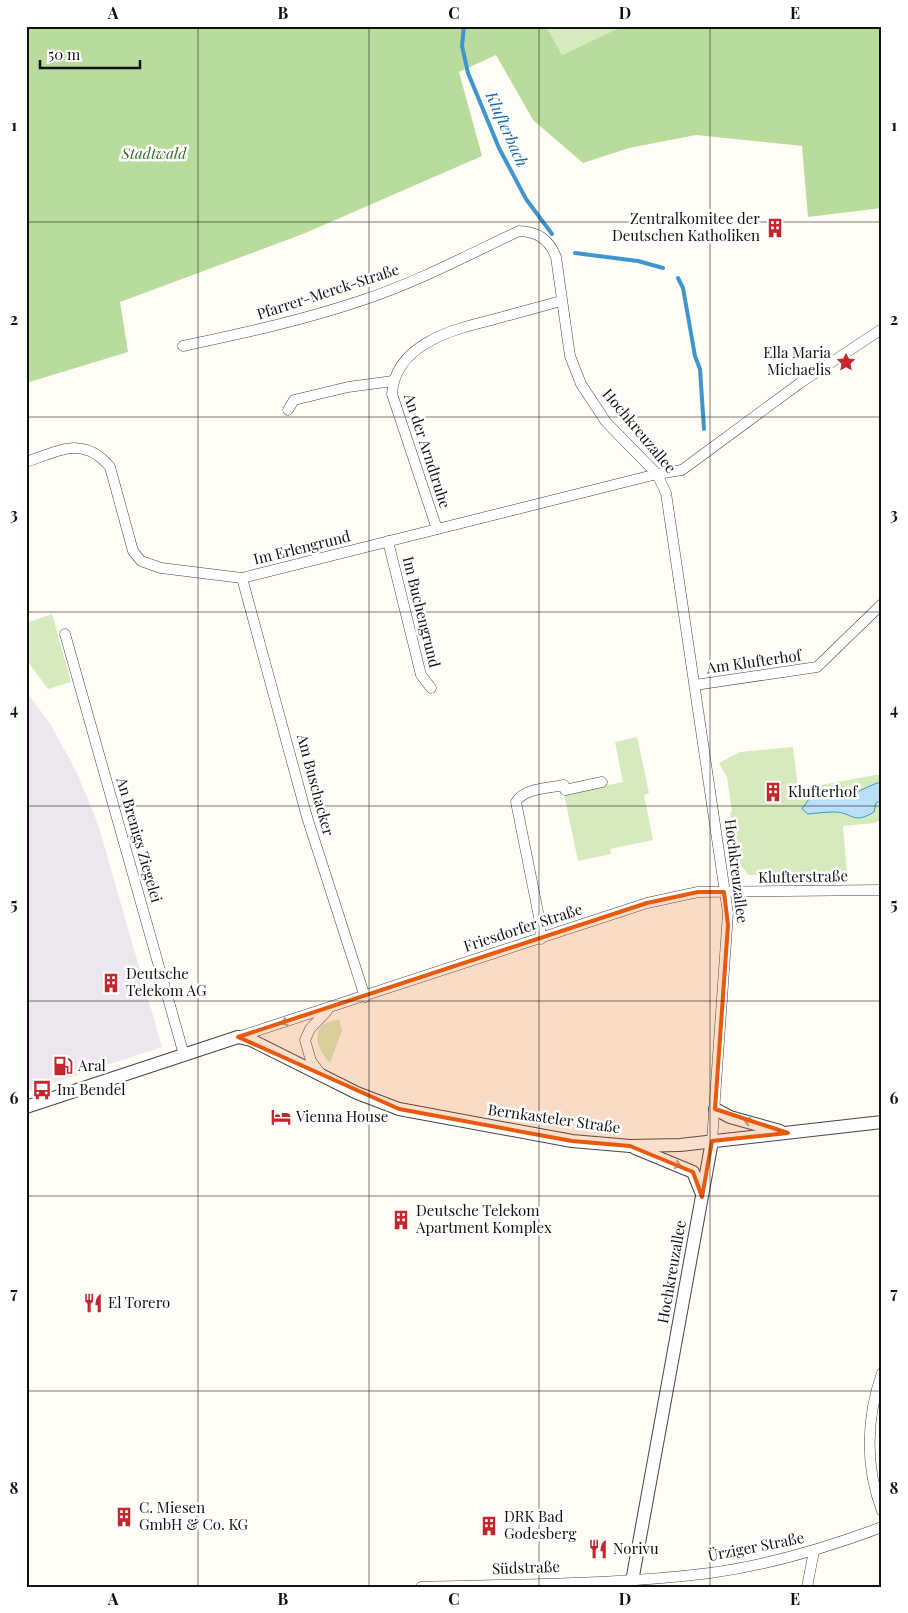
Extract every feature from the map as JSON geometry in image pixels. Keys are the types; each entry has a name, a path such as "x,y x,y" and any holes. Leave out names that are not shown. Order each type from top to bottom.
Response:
{"street":[{"name":"Pfarrer-Merck-Straße","path":"183,346 293,322 364,300 429,274 520,231 531,231"},
{"name":"Hochkreuzallee","path":"531,231 542,236 554,252 570,356 591,402 616,433 657,474 666,493 728,925 712,1141 632,1583"},
{"name":"An der Arndtruhe","path":"437,529 392,394 393,381 404,362 434,337 448,331 561,301"},
{"name":"Im Erlengrund","path":"26,462 70,448 88,450 103,459 110,467 133,551 141,561 162,568 242,578 657,474 682,470 800,383 862,340 882,329"},
{"name":"An der Arndtruhe","path":"288,410 294,400 348,386 393,381"},
{"name":"Im Buchengrund","path":"388,541 421,675 431,688"},
{"name":"Am Buschacker","path":"242,578 307,817 365,997"},
{"name":"Am Klufterhof","path":"695,686 817,667 882,604"},
{"name":"An Brenigs Ziegelei","path":"65,634 184,1055"},
{"path":"541,939 539,917 516,802 519,797 529,792 564,785 565,790 602,782"},
{"name":"Klufterstraße","path":"724,892 882,890"},
{"name":"Friesdorfer Straße","path":"26,1107 647,903 698,892 724,892"},
{"name":"Friesdorfer Straße","path":"324,1078 311,1061 305,1040 319,1018 334,1005"},
{"name":"Bernkasteler Straße","path":"238,1037 251,1040 324,1078 399,1109 572,1141 630,1146 680,1145 882,1122"},
{"path":"715,1109 730,1117 788,1133"},
{"path":"630,1146 693,1172 702,1197"},
{"path":"882,1373 874,1399 870,1433 870,1461 871,1480 882,1511"},
{"name":"Ürziger Straße","path":"632,1583 709,1573 772,1561 814,1551 882,1527"},
{"path":"807,1587 814,1551"},
{"name":"Südstraße","path":"421,1587 632,1583"}],"highlighted area":[{"path":"698,892 724,892 728,925 715,1109 788,1133 712,1141 702,1197 693,1172 630,1146 572,1141 399,1109 238,1037 647,903"}],"shaded area":[{"path":"26,691 51,725 77,773 98,824 162,1047 26,1092"}],"green space":[{"name":"Stadtwald","path":"26,26 546,26 562,55 623,26 882,26 882,208 808,217 802,146 696,135 629,148 583,163 533,120 496,55 459,72 482,156 303,234 120,302 128,352 26,383"},
{"path":"546,26 623,26 562,55"},
{"path":"52,614 71,682 48,689 26,659 26,623"},
{"path":"637,737 649,793 644,795 653,840 610,849 611,854 578,861 564,794 623,782 615,742"},
{"path":"793,747 798,789 882,774 882,819 875,823 843,826 847,873 749,875 740,865 730,813 732,812 727,777 719,763 740,752"},
{"path":"339,1019 342,1030 330,1063 319,1046 318,1031 323,1025"}],"water":[{"path":"877,783 882,783 882,800 876,803 874,812 862,818 836,812 808,814 802,809 809,799 825,795 852,794"}],"waterway":[{"name":"Klufterbach","path":"464,26 462,46 468,73 499,148 526,199 552,234"},
{"name":"Klufterbach","path":"575,253 638,261 663,268"},
{"name":"Klufterbach","path":"678,278 683,288 695,356 700,369 704,429"}],"place":[{"name":"Zentralkomitee der Deutschen Katholiken","path":"775,228"},
{"name":"Ella Maria Michaelis","path":"846,362"},
{"name":"Klufterhof","path":"773,792"},
{"name":"Deutsche Telekom AG","path":"111,983"},
{"name":"Aral","path":"63,1066"},
{"name":"Im Bendel","path":"42,1090"},
{"name":"Vienna House","path":"281,1117"},
{"name":"Deutsche Telekom Apartment Komplex","path":"401,1220"},
{"name":"El Torero","path":"93,1303"},
{"name":"C. Miesen GmbH & Co. KG","path":"124,1517"},
{"name":"DRK Bad Godesberg","path":"489,1526"},
{"name":"Norivu","path":"598,1549"}]}
